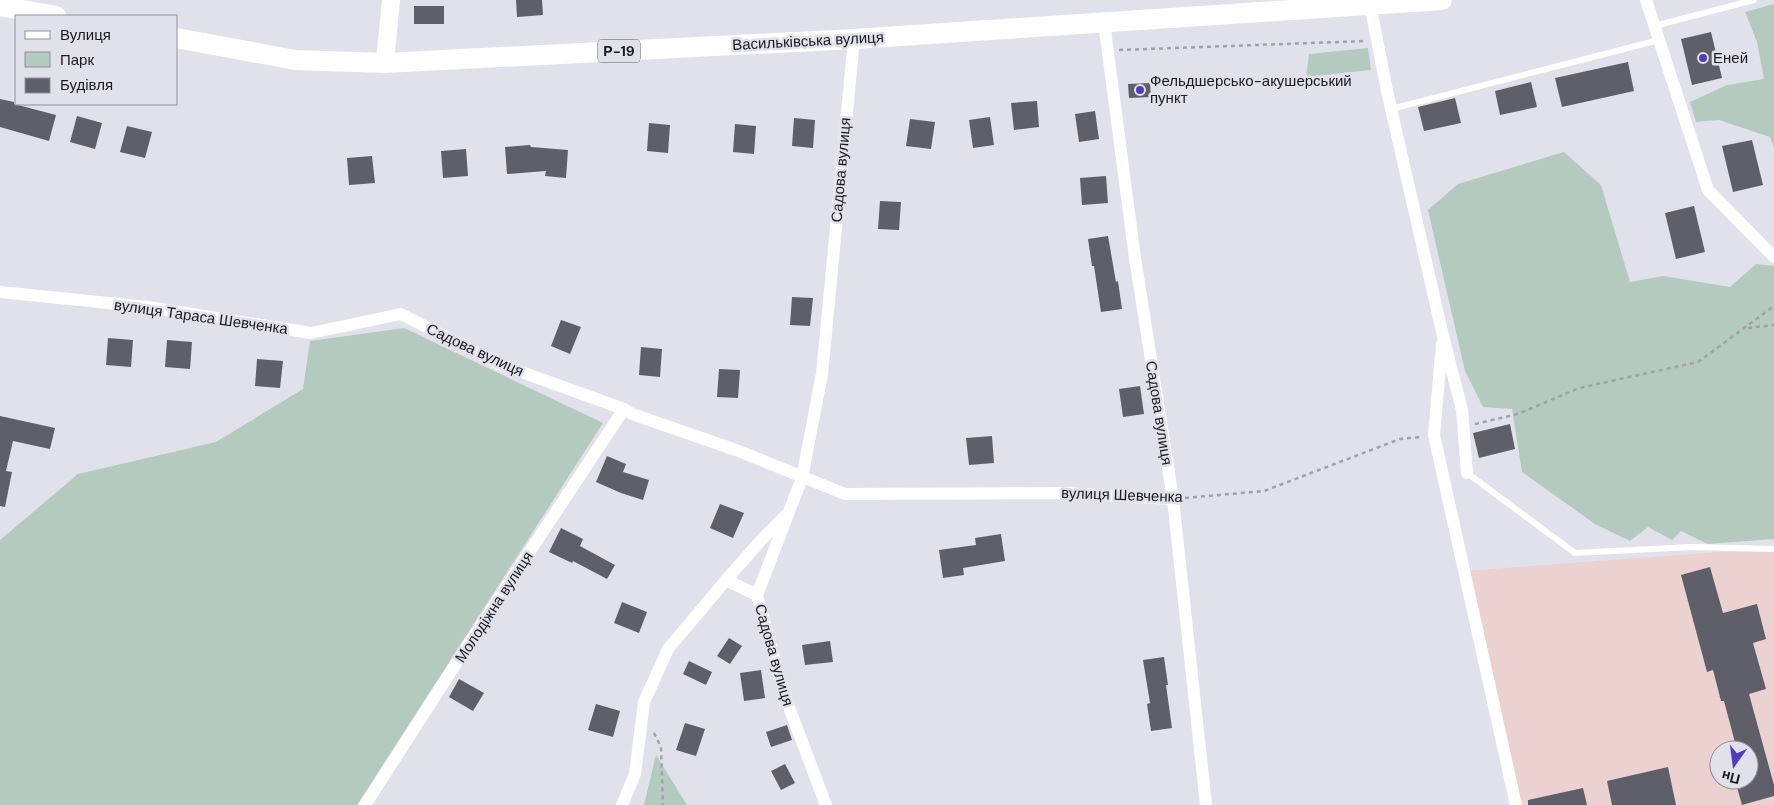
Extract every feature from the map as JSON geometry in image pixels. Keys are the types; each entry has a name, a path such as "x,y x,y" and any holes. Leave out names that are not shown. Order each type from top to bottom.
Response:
{"main road":[{"name":"Васильківська вулиця","path":"178,38 295,60 385,64 854,39 1442,0"},
{"path":"0,6 50,15"}],"street":[{"path":"385,64 391,0"},
{"path":"1646,0 1708,190 1774,257"},
{"path":"1370,4 1391,109 1443,336 1462,410 1467,473"},
{"name":"Садова вулиця","path":"1104,22 1135,258 1173,499 1206,805"},
{"name":"Садова вулиця","path":"826,805 784,694 757,595 802,478 822,374 854,39"},
{"name":"вулиця Тараса Шевченка","path":"0,292 148,307 311,333 401,314"},
{"name":"Садова вулиця","path":"401,314 499,364 624,409 632,414 736,450 802,478"},
{"path":"1443,336 1434,435 1516,805"},
{"name":"Молодіжна вулиця","path":"365,805 624,409"},
{"name":"вулиця Шевченка","path":"802,478 845,494 1066,494 1173,499"},
{"path":"622,805 635,774 644,702 668,649 726,580 789,512"},
{"path":"726,580 757,595"}],"lane":[{"path":"1654,26 1754,0"},
{"path":"1391,109 1659,40"},
{"path":"1467,473 1575,553 1691,547 1774,549"}],"path":[{"path":"1108,50 1377,40"},
{"path":"1464,426 1518,414 1579,388 1698,362 1747,328 1774,306"},
{"path":"1747,328 1774,325"},
{"name":"вулиця Шевченка","path":"1173,499 1264,491 1400,439 1434,435"},
{"path":"642,715 662,746 663,805"}],"shaded area":[{"path":"1774,551 1774,805 1516,805 1464,571 1719,552"}],"green space":[{"path":"1774,4 1774,147 1770,137 1719,120 1696,122 1690,102 1727,85 1764,79 1757,42 1745,12"},
{"path":"1368,48 1371,70 1306,77 1309,54"},
{"path":"1564,152 1601,185 1630,282 1663,276 1730,287 1756,264 1774,266 1774,539 1708,544 1681,531 1672,540 1648,527 1630,541 1595,524 1522,472 1512,409 1483,407 1465,371 1428,210 1458,184"},
{"path":"404,328 603,423 357,805 0,805 0,540 78,474 216,442 303,389 310,341"},
{"path":"656,755 687,805 644,805"}],"building":[{"path":"516,0 542,0 543,15 517,17"},
{"path":"414,6 444,6 444,24 414,24"},
{"path":"1711,32 1722,78 1692,85 1681,39"},
{"path":"1628,62 1634,91 1562,107 1555,78"},
{"path":"1531,82 1537,107 1500,115 1495,91"},
{"name":"Фельдшерсько-акушерський пункт","path":"1150,83 1151,97 1129,98 1128,84"},
{"path":"1455,98 1461,123 1424,131 1418,107"},
{"path":"0,99 14,102 15,105 56,115 49,141 0,127"},
{"path":"1037,101 1039,127 1014,130 1011,103"},
{"path":"1095,111 1099,139 1079,142 1075,114"},
{"path":"77,116 102,123 95,149 70,142"},
{"path":"990,117 994,145 973,148 969,120"},
{"path":"794,118 815,120 813,148 792,146"},
{"path":"910,119 935,122 931,149 906,146"},
{"path":"649,123 670,125 668,153 647,151"},
{"path":"735,124 756,126 754,154 733,152"},
{"path":"127,126 152,132 145,158 120,152"},
{"path":"1752,140 1763,185 1733,192 1722,146"},
{"path":"530,145 531,147 568,150 566,178 545,176 546,171 507,174 505,147"},
{"path":"466,149 468,176 443,178 441,151"},
{"path":"372,156 375,183 349,185 347,158"},
{"path":"1106,176 1108,203 1082,205 1080,178"},
{"path":"880,201 901,202 899,230 878,229"},
{"path":"1694,206 1705,252 1676,259 1665,213"},
{"path":"1108,236 1122,309 1101,312 1088,239"},
{"path":"792,297 813,298 810,326 790,325"},
{"path":"561,320 581,327 570,354 551,346"},
{"path":"108,338 133,340 131,367 106,365"},
{"path":"167,340 192,342 190,369 165,367"},
{"path":"641,347 662,349 660,377 639,375"},
{"path":"257,359 283,361 280,388 255,386"},
{"path":"719,369 740,370 738,398 717,397"},
{"path":"1140,386 1144,414 1123,417 1119,389"},
{"path":"0,416 55,428 50,449 13,441 6,471 12,472 5,507 0,506"},
{"path":"1510,424 1515,449 1479,458 1473,433"},
{"path":"992,436 994,463 969,465 966,438"},
{"path":"607,456 626,464 623,472 649,480 643,500 596,482"},
{"path":"720,504 744,513 733,538 710,528"},
{"path":"561,528 583,539 580,546 615,565 607,579 573,561 572,563 549,552"},
{"path":"1001,534 1005,561 963,568 964,575 943,578 939,550 976,545 975,538"},
{"path":"1710,567 1723,613 1757,604 1766,639 1753,643 1766,689 1749,694 1774,785 1774,796 1742,805 1738,790 1759,790 1759,740 1734,740 1713,670 1707,672 1681,575"},
{"path":"622,602 647,612 639,633 614,623"},
{"path":"729,638 742,646 730,664 717,656"},
{"path":"830,641 833,662 805,665 802,645"},
{"path":"1164,657 1172,728 1151,731 1147,704 1150,703 1143,660"},
{"path":"689,661 712,672 706,685 683,674"},
{"path":"761,670 765,698 744,701 740,673"},
{"path":"459,679 484,693 473,711 449,697"},
{"path":"596,704 620,711 613,737 588,730"},
{"path":"685,723 705,729 696,756 676,750"},
{"path":"787,725 792,740 771,747 766,732"},
{"path":"785,764 795,783 781,790 771,771"},
{"path":"1668,767 1676,805 1612,805 1607,781"},
{"path":"1583,788 1587,805 1528,805 1528,800"}],"place":[{"name":"Еней","path":"1703,58"},
{"name":"Фельдшерсько-акушерський пункт","path":"1140,90"}]}
